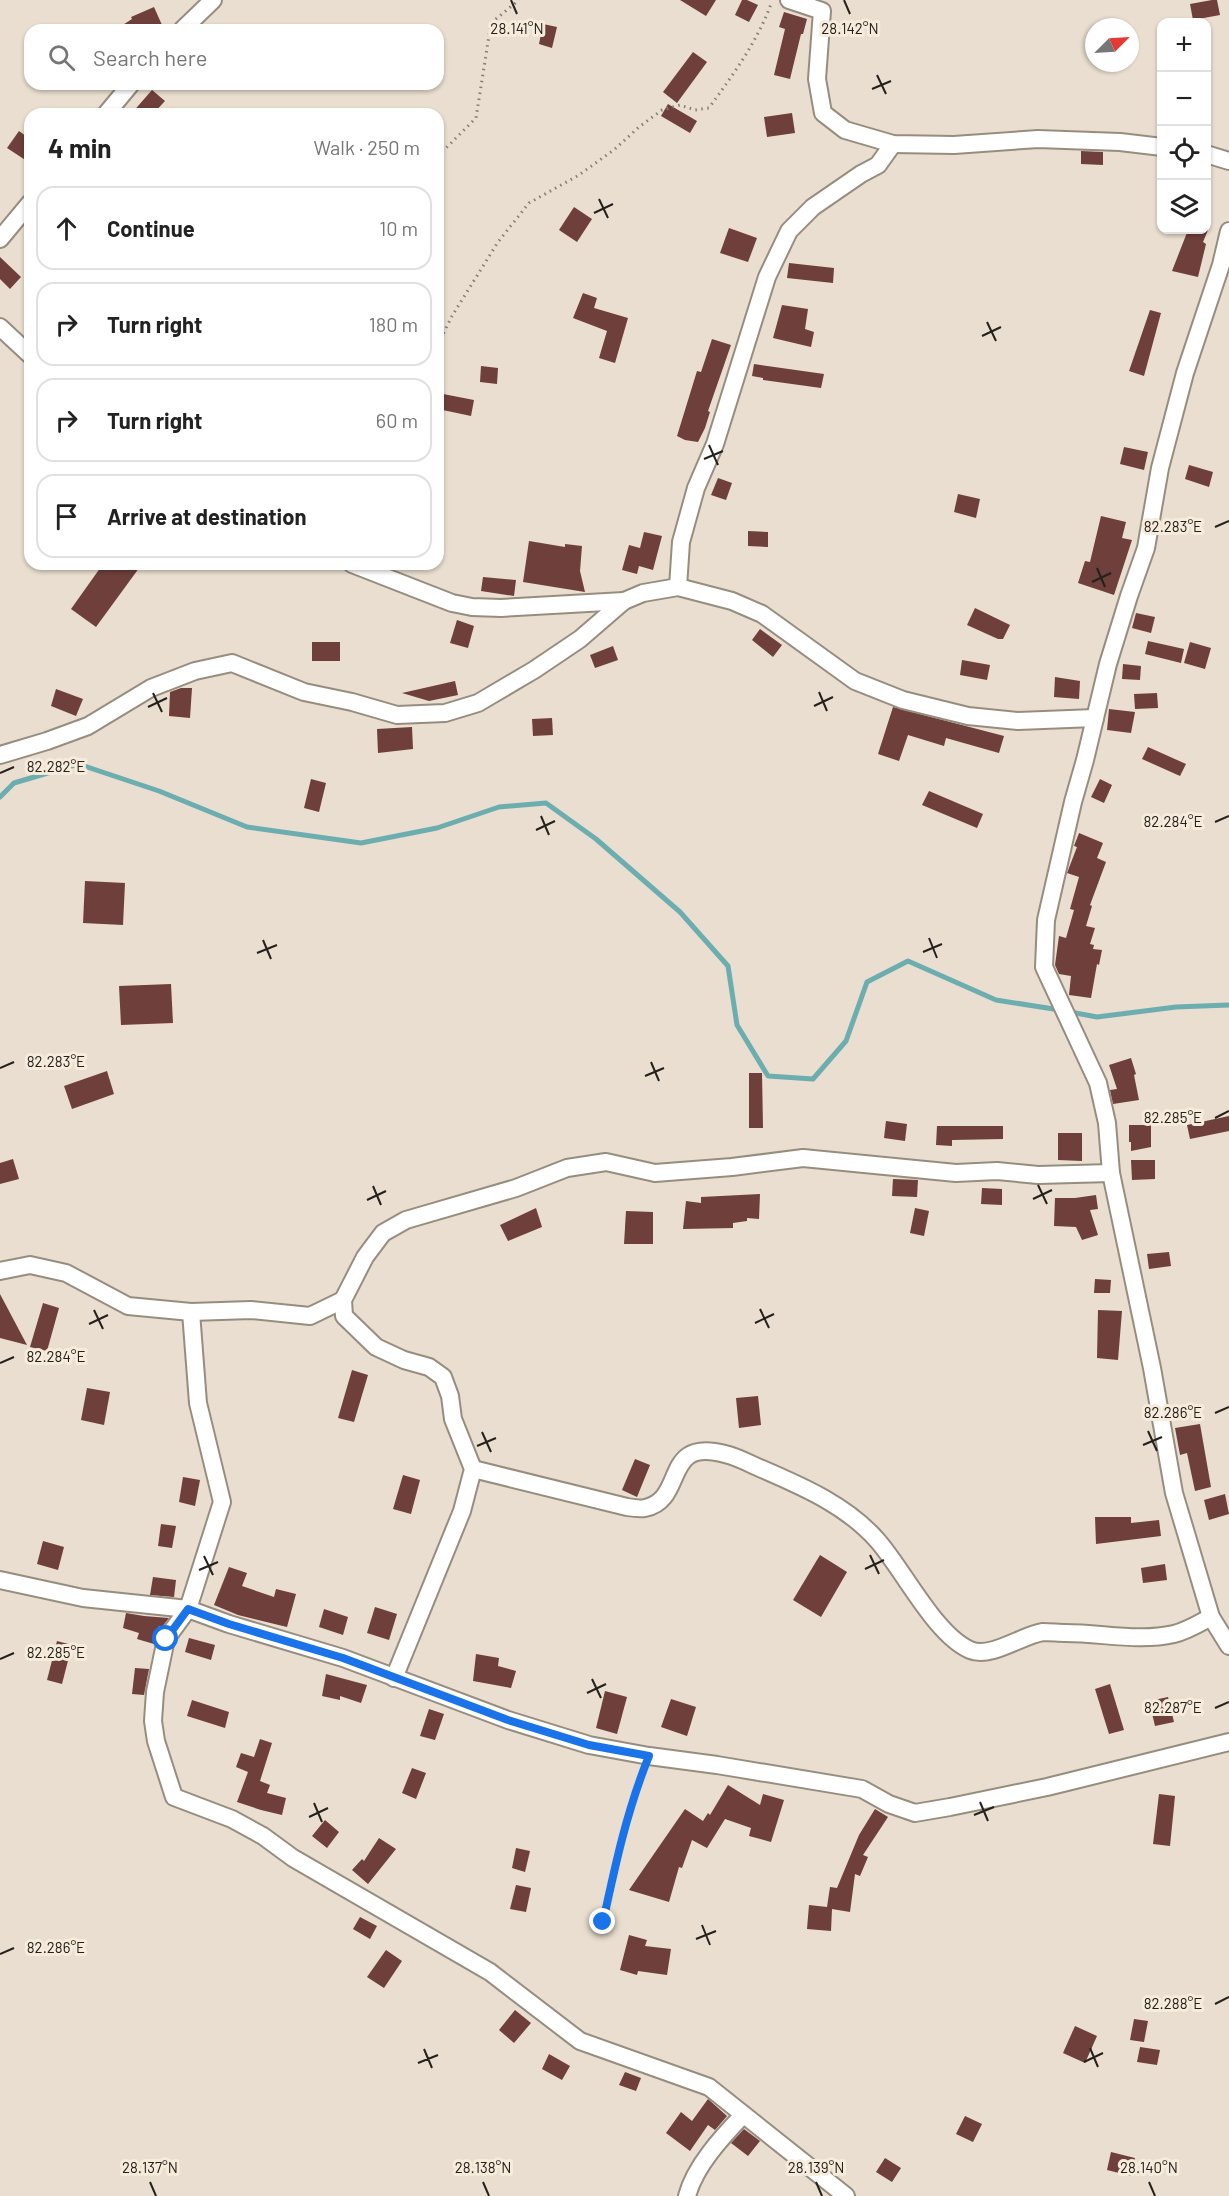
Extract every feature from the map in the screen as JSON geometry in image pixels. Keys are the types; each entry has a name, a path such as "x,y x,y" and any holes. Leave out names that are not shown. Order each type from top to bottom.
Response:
{"street":[{"path":"188,24 213,0"},
{"path":"789,0 822,10 817,79 823,113 845,130 893,144 954,145 1055,139 1157,147"},
{"path":"111,108 126,90"},
{"path":"678,587 681,542 696,488 715,444 767,277 789,231 813,207 878,165 893,144"},
{"path":"1211,156 1229,161"},
{"path":"0,239 24,210"},
{"path":"1229,231 1221,265 1185,373 1160,468 1146,548 1128,596 1108,664 1073,802 1046,920 1044,967 1098,1083 1107,1123 1111,1173 1152,1368 1174,1493 1211,1617 1229,1646"},
{"path":"0,327 24,350"},
{"path":"367,570 452,603 472,607 501,608 624,601"},
{"path":"0,755 88,726 151,688 195,671 232,663 304,692 397,715 445,713 478,703 534,670 580,639 624,601 643,593 678,587 732,601 762,614 855,681 903,700 968,716 1018,721 1095,718"},
{"path":"394,1678 462,1511 473,1469 453,1419 450,1396 443,1377 429,1366 404,1360 376,1347 344,1316 343,1300 365,1257 383,1233 406,1220 516,1188 567,1167 606,1162 655,1173 803,1158 956,1173 998,1171 1038,1175 1111,1173"},
{"path":"0,1271 30,1265 66,1273 128,1305 191,1312 251,1310 310,1316 343,1300"},
{"path":"191,1312 198,1403 222,1502 188,1609 166,1639 155,1692 153,1721 156,1741 174,1797 232,1819 263,1836 293,1858 490,1972 580,2041 709,2087 846,2196"},
{"path":"473,1469 627,1507 645,1508 658,1502 670,1487 681,1461 694,1452 711,1451 727,1454 837,1504 876,1539 930,1614 951,1636 971,1650 987,1652 1042,1632 1151,1638 1176,1634 1211,1617"},
{"path":"0,1580 83,1598 188,1609 229,1624 343,1658 518,1723 589,1745 862,1789 889,1804 915,1813 1047,1787 1229,1742"},
{"path":"692,2192 716,2144 743,2115"}],"path":[{"path":"444,150 476,118 491,22 519,0"},
{"path":"444,332 498,242 529,203 579,175 662,110 681,105 695,110 709,108 745,60 761,32 773,0"},
{"path":"603,1922 634,1794 649,1756"}],"building":[{"path":"680,0 716,0 706,16"},
{"path":"742,0 758,5 749,22 735,15"},
{"path":"1217,0 1220,15 1193,18 1190,4"},
{"path":"154,7 162,24 124,24 132,19 131,17"},
{"path":"784,12 807,19 790,79 774,75 785,29 779,27"},
{"path":"543,24 557,27 552,48 539,44"},
{"path":"693,52 707,62 677,103 663,92"},
{"path":"152,90 165,101 159,108 136,108"},
{"path":"668,104 697,121 690,133 661,116"},
{"path":"792,113 795,133 767,137 764,117"},
{"path":"19,131 24,135 24,159 7,148"},
{"path":"1081,151 1103,152 1103,165 1081,164"},
{"path":"574,207 592,219 577,242 559,230"},
{"path":"729,228 757,238 748,262 720,253"},
{"path":"1186,234 1206,234 1198,277 1172,271"},
{"path":"0,257 21,277 10,289 0,279"},
{"path":"789,263 834,268 833,283 787,278"},
{"path":"583,293 597,298 594,308 628,318 615,363 599,358 607,331 573,318"},
{"path":"782,305 808,309 805,329 814,332 811,347 773,338"},
{"path":"1150,310 1161,313 1144,376 1129,371"},
{"path":"712,339 731,345 708,411 710,412 705,428 698,442 685,440 677,436 697,371 701,372"},
{"path":"754,364 824,374 821,388 763,380 763,378 752,376"},
{"path":"481,366 498,368 497,384 480,382"},
{"path":"444,394 474,400 471,416 444,410"},
{"path":"1124,447 1148,452 1144,470 1120,464"},
{"path":"1189,465 1213,472 1209,487 1185,479"},
{"path":"718,478 732,483 726,500 711,495"},
{"path":"958,494 980,499 976,518 954,512"},
{"path":"1101,516 1126,522 1122,538 1132,540 1114,595 1078,583 1085,561 1090,562"},
{"path":"748,531 768,532 768,547 748,546"},
{"path":"644,532 662,536 653,570 639,566 637,574 622,570 629,545 640,548"},
{"path":"529,541 565,547 565,544 582,546 580,571 585,592 523,582"},
{"path":"99,570 138,570 96,627 71,609"},
{"path":"483,577 516,580 514,596 481,591"},
{"path":"975,608 1010,625 1003,639 998,639 967,625"},
{"path":"1136,613 1155,617 1151,633 1132,628"},
{"path":"457,620 474,626 468,648 450,643"},
{"path":"760,629 782,645 773,657 752,640"},
{"path":"1148,641 1184,649 1181,663 1145,654"},
{"path":"312,642 340,642 340,661 312,661"},
{"path":"1190,642 1211,648 1205,669 1184,663"},
{"path":"613,646 618,660 595,668 590,655"},
{"path":"962,660 990,665 987,680 960,675"},
{"path":"1123,664 1141,666 1140,680 1122,679"},
{"path":"1055,677 1080,681 1079,699 1054,697"},
{"path":"455,681 458,695 429,701 402,693"},
{"path":"181,688 192,688 190,718 169,716 170,692"},
{"path":"56,689 83,699 76,716 51,706"},
{"path":"1157,693 1158,708 1135,709 1134,694"},
{"path":"893,707 1004,736 999,753 946,738 944,746 908,735 899,761 878,754"},
{"path":"1109,709 1135,712 1131,733 1107,730"},
{"path":"552,718 553,735 533,736 532,719"},
{"path":"412,727 413,749 378,753 377,729"},
{"path":"1148,747 1186,764 1180,776 1142,759"},
{"path":"311,779 326,783 319,812 304,808"},
{"path":"1100,779 1112,785 1104,803 1091,797"},
{"path":"929,791 983,814 977,828 922,805"},
{"path":"1079,833 1103,843 1097,858 1106,862 1090,905 1092,906 1086,926 1095,928 1090,944 1094,945 1093,949 1102,950 1091,998 1069,995 1071,976 1059,974 1055,965 1059,936 1066,938 1074,910 1070,909 1079,877 1067,873 1077,847 1074,846"},
{"path":"85,881 125,883 123,925 83,923"},
{"path":"171,984 173,1023 121,1025 119,986"},
{"path":"1131,1058 1136,1074 1134,1075 1139,1100 1113,1104 1110,1090 1117,1089 1109,1065"},
{"path":"107,1071 114,1094 72,1109 64,1086"},
{"path":"749,1073 762,1073 763,1128 749,1128"},
{"path":"1229,1116 1229,1131 1190,1139 1187,1125"},
{"path":"886,1121 907,1124 905,1141 884,1138"},
{"path":"1129,1125 1151,1125 1151,1147 1131,1151"},
{"path":"937,1126 1003,1126 1003,1139 952,1140 952,1146 936,1145"},
{"path":"1058,1133 1082,1133 1082,1161 1058,1160"},
{"path":"13,1159 19,1179 0,1184 0,1163"},
{"path":"1131,1160 1155,1160 1155,1179 1132,1180"},
{"path":"893,1179 918,1180 917,1197 892,1196"},
{"path":"982,1188 1002,1189 1002,1205 981,1204"},
{"path":"760,1194 759,1219 747,1218 747,1221 733,1223 733,1228 683,1229 686,1201 701,1203 701,1197"},
{"path":"1096,1195 1098,1209 1090,1210 1098,1235 1082,1240 1076,1227 1054,1226 1055,1198"},
{"path":"536,1208 542,1227 508,1241 500,1225"},
{"path":"915,1208 929,1211 924,1236 910,1233"},
{"path":"626,1211 653,1212 653,1244 624,1244"},
{"path":"1169,1252 1171,1266 1149,1269 1147,1254"},
{"path":"1095,1279 1111,1280 1110,1293 1094,1293"},
{"path":"0,1294 27,1345 0,1338"},
{"path":"43,1303 59,1308 47,1351 30,1347"},
{"path":"1098,1310 1122,1311 1118,1360 1097,1358"},
{"path":"352,1370 368,1375 354,1422 338,1418"},
{"path":"87,1388 110,1392 104,1425 81,1420"},
{"path":"758,1396 761,1425 739,1428 736,1398"},
{"path":"1200,1424 1211,1487 1195,1491 1187,1453 1180,1455 1175,1428"},
{"path":"635,1459 650,1465 637,1497 622,1490"},
{"path":"403,1475 420,1480 411,1514 393,1509"},
{"path":"183,1477 200,1480 195,1506 179,1502"},
{"path":"1225,1494 1229,1514 1209,1520 1204,1500"},
{"path":"1095,1517 1131,1517 1131,1523 1159,1520 1161,1536 1096,1544"},
{"path":"161,1524 176,1526 172,1548 158,1546"},
{"path":"43,1541 64,1547 58,1570 37,1564"},
{"path":"820,1555 847,1572 821,1617 793,1600"},
{"path":"1165,1564 1167,1580 1143,1583 1141,1568"},
{"path":"229,1567 247,1573 242,1586 274,1597 276,1589 296,1594 287,1627 238,1615 214,1605"},
{"path":"153,1577 176,1580 174,1597 150,1595"},
{"path":"375,1607 397,1614 389,1640 367,1633"},
{"path":"324,1609 348,1617 343,1635 319,1627"},
{"path":"126,1613 169,1618 162,1627 159,1626 154,1644 137,1639 139,1633 123,1628"},
{"path":"189,1638 215,1645 211,1660 185,1652"},
{"path":"57,1641 72,1645 62,1684 47,1680"},
{"path":"476,1654 499,1658 498,1666 516,1671 511,1688 473,1681"},
{"path":"135,1668 149,1669 144,1695 132,1694"},
{"path":"326,1674 367,1685 361,1703 340,1696 340,1700 322,1696"},
{"path":"1110,1684 1124,1730 1109,1734 1095,1689"},
{"path":"605,1691 627,1697 617,1734 596,1728"},
{"path":"1168,1697 1174,1722 1155,1726 1149,1701"},
{"path":"671,1699 696,1707 687,1736 661,1727"},
{"path":"192,1700 229,1712 225,1728 187,1716"},
{"path":"429,1709 444,1714 435,1740 420,1736"},
{"path":"260,1739 272,1743 260,1781 270,1785 267,1793 286,1798 282,1815 237,1802 248,1772 236,1767 241,1753 254,1757"},
{"path":"412,1768 426,1773 416,1799 402,1793"},
{"path":"728,1785 760,1805 763,1794 784,1800 771,1842 749,1836 751,1828 725,1819 707,1848 692,1840 682,1868 679,1867 669,1902 629,1890 685,1809 703,1821 708,1813 710,1815"},
{"path":"1159,1794 1175,1796 1170,1846 1153,1844"},
{"path":"875,1809 888,1817 863,1855 868,1857 860,1876 855,1874 850,1912 832,1909 831,1931 807,1929 809,1905 827,1907 830,1887 837,1888 859,1835"},
{"path":"325,1820 339,1832 327,1848 312,1836"},
{"path":"379,1838 396,1849 368,1884 352,1870 362,1859 364,1861"},
{"path":"516,1848 530,1851 525,1872 512,1868"},
{"path":"516,1885 531,1888 526,1912 510,1909"},
{"path":"360,1917 377,1926 370,1939 353,1929"},
{"path":"629,1935 647,1940 645,1946 671,1949 667,1975 638,1971 637,1975 620,1970"},
{"path":"386,1950 402,1961 384,1988 367,1977"},
{"path":"515,2010 531,2023 514,2043 499,2030"},
{"path":"1134,2019 1148,2021 1144,2042 1130,2040"},
{"path":"1075,2026 1097,2036 1085,2063 1063,2053"},
{"path":"1140,2047 1160,2050 1157,2065 1137,2062"},
{"path":"549,2054 570,2066 562,2080 542,2069"},
{"path":"625,2072 641,2078 636,2091 619,2085"},
{"path":"708,2099 727,2116 715,2130 708,2125 690,2151 666,2133 681,2112 692,2121"},
{"path":"965,2116 982,2124 973,2142 956,2134"},
{"path":"744,2129 760,2141 748,2156 731,2143"},
{"path":"1111,2152 1135,2158 1131,2176 1107,2170"},
{"path":"885,2158 901,2168 892,2182 876,2172"}],"waterway":[{"path":"0,797 14,783 78,764 159,791 247,827 361,843 437,828 499,807 546,803 596,839 680,912 728,966 737,1025 768,1076 813,1079 846,1041 867,982 908,961 996,1000 1060,1010"},
{"path":"1070,1012 1097,1017 1176,1007 1229,1005"}],"route":[{"path":"166,1639 188,1609 229,1624 343,1658 508,1720 589,1745 649,1756 634,1794 603,1922"}]}
